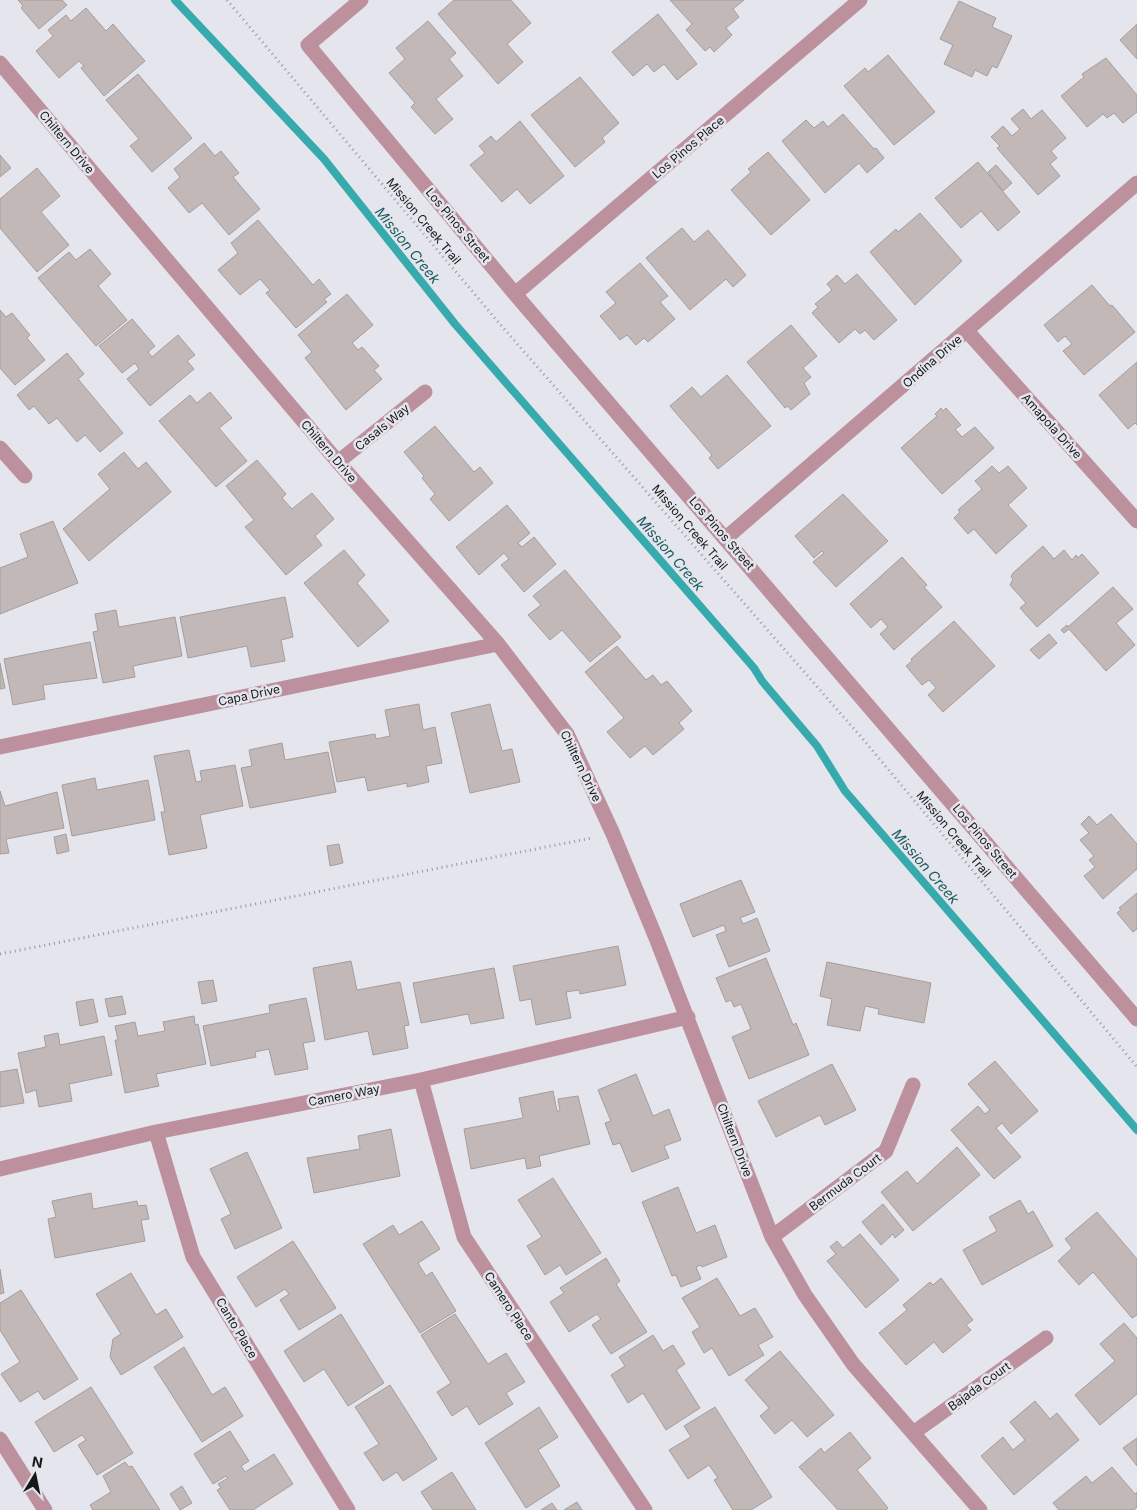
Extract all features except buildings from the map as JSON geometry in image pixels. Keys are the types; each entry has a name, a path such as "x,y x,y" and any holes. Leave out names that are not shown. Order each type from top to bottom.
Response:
{"street":[{"name":"Los Pinos Street","path":"361,0 308,45 516,294 1137,1019"},
{"name":"Los Pinos Place","path":"516,294 860,0"},
{"name":"Chiltern Drive","path":"0,63 338,462 498,644 567,734 613,834 688,1018 772,1237 805,1295 853,1364 980,1510"},
{"name":"Ondina Drive","path":"726,538 1137,183"},
{"name":"Amapola Drive","path":"967,331 1137,521"},
{"name":"Casals Way","path":"338,462 426,392"},
{"path":"0,448 25,476"},
{"name":"Capa Drive","path":"0,747 498,644"},
{"name":"Camero Way","path":"0,1169 156,1132 421,1080 688,1018"},
{"name":"Camero Place","path":"421,1080 464,1237 645,1510"},
{"name":"Bermuda Court","path":"772,1237 886,1151 913,1086"},
{"name":"Canto Place","path":"156,1132 193,1257 348,1510"},
{"name":"Bajada Court","path":"913,1433 1046,1338"},
{"path":"0,1438 45,1510"}],"path":[{"name":"Mission Creek Trail","path":"227,0 499,323 868,745 1137,1067"},
{"path":"0,954 613,834"}],"waterway":[{"name":"Mission Creek","path":"175,0 324,159 455,324 754,668 762,681 817,746 845,791 1137,1130"}]}
